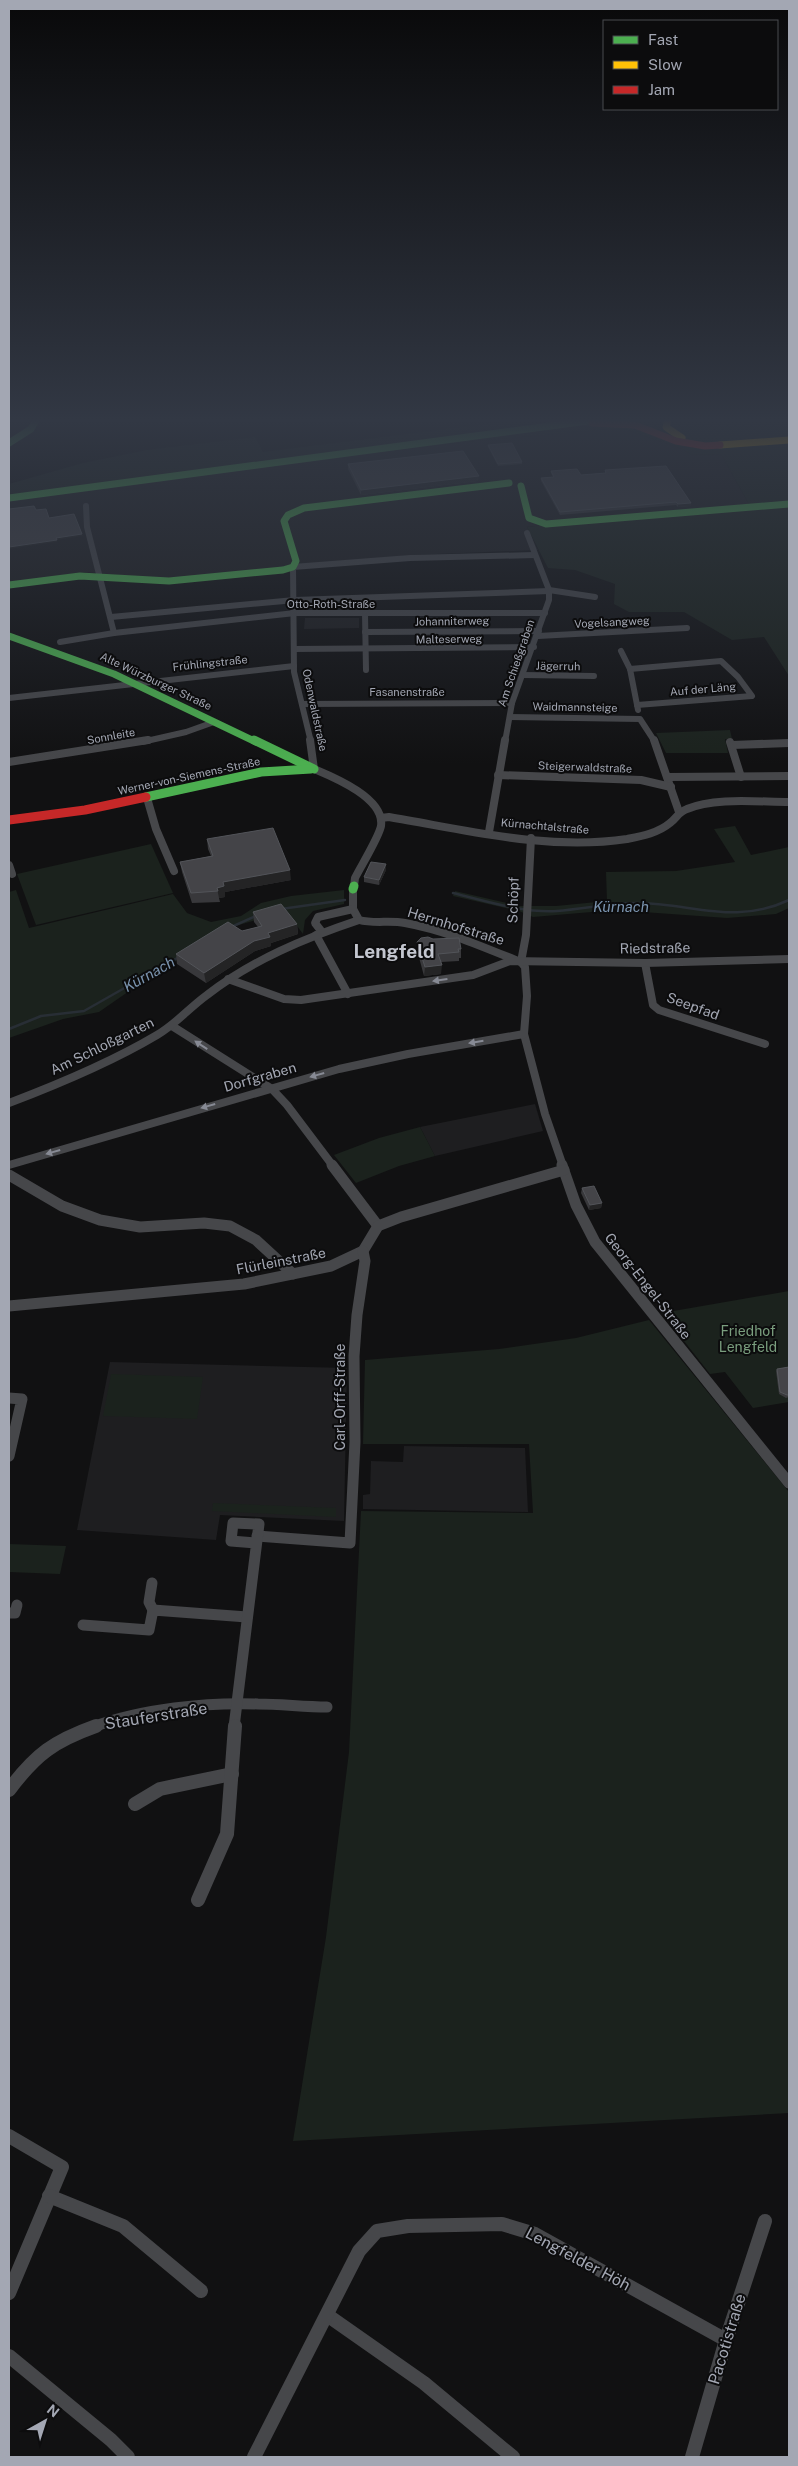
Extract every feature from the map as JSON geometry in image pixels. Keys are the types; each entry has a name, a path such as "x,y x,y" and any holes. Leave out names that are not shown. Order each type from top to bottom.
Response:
{"main road":[{"path":"9,585 80,576 169,581 282,570 293,567 296,561 288,534"},
{"name":"Alte Würzburger Straße","path":"9,636 81,661 131,683 214,722 289,764"},
{"name":"Werner-von-Siemens-Straße","path":"9,820 85,810 147,798 289,764 314,769"}],"street":[{"path":"89,534 98,577 111,617 114,633"},
{"path":"527,534 549,591"},
{"path":"293,567 410,558 534,555"},
{"name":"Odenwaldstraße","path":"293,567 295,600 294,666 314,756 314,769"},
{"path":"111,617 295,600 549,591 595,597"},
{"name":"Am Schießgraben","path":"489,832 512,704 539,634 549,600 549,591"},
{"name":"Otto-Roth-Straße","path":"60,642 114,633 295,613 545,613"},
{"path":"365,614 366,670"},
{"name":"Vogelsangweg","path":"539,634 687,628"},
{"name":"Johanniterweg","path":"365,632 539,634"},
{"name":"Malteserweg","path":"294,649 534,647"},
{"name":"Waidmannsteige","path":"621,651 630,668 640,719 654,739 679,812"},
{"name":"Auf der Läng","path":"630,668 721,661 738,677 752,696 637,706"},
{"name":"Frühlingstraße","path":"9,698 294,666"},
{"name":"Jägerruh","path":"523,675 594,676"},
{"name":"Fasanenstraße","path":"302,704 512,704"},
{"name":"Waidmannsteige","path":"510,718 640,719"},
{"name":"Sonnleite","path":"9,762 136,743 186,732 214,722"},
{"path":"741,777 731,743 789,743"},
{"name":"Werner-von-Siemens-Straße","path":"314,769 357,791 368,800 381,818"},
{"name":"Steigerwaldstraße","path":"498,775 641,780 671,787"},
{"path":"668,777 789,776"},
{"path":"147,798 156,830 174,871"},
{"name":"Kürnachtalstraße","path":"381,818 531,838 585,842 626,839 663,827 672,822 679,812 714,804 789,802"},
{"path":"359,920 353,909 355,878 380,826 381,818"},
{"name":"Schöpf","path":"521,962 527,908 531,838"},
{"path":"348,994 315,923 318,917 353,909"},
{"name":"Herrnhofstraße","path":"359,920 368,923 400,922 419,926 462,939 521,962"},
{"name":"Am Schloßgarten","path":"9,1103 66,1081 156,1036 172,1026 206,995 253,963 319,933 359,920"},
{"name":"Riedstraße","path":"521,962 645,963 789,958"},
{"path":"228,979 284,999 326,998 473,975 510,961 521,962"},
{"name":"Georg-Engel-Straße","path":"521,962 525,967 528,996 524,1034 544,1114 576,1205 595,1242 789,1483"},
{"name":"Seepfad","path":"645,963 653,1005 660,1010 764,1044"},
{"path":"172,1026 272,1089 288,1105 378,1226"},
{"name":"Dorfgraben","path":"9,1165 338,1069 524,1034"},
{"path":"363,1251 378,1226 419,1212 564,1170"},
{"path":"9,1175 58,1206 90,1218 132,1226 160,1227 209,1223 230,1226 244,1233 274,1254 293,1274"},
{"name":"Flürleinstraße","path":"9,1306 244,1284 331,1266 363,1251"},
{"name":"Carl-Orff-Straße","path":"246,1616 257,1539 350,1543 355,1442 354,1356 365,1262 363,1251"},
{"path":"9,1398 22,1399 9,1456"},
{"path":"83,1625 149,1630 153,1610 149,1602 152,1583"},
{"path":"153,1610 246,1616 236,1704 227,1834 198,1900"},
{"name":"Stauferstraße","path":"9,1790 30,1762 55,1744 84,1729 121,1719 155,1712 236,1704 327,1707"},
{"path":"135,1804 160,1789 232,1774"},
{"path":"9,2136 62,2167 9,2293"},
{"path":"49,2196 123,2226 201,2291"},
{"name":"Pacotistraße","path":"692,2457 726,2340 765,2221"},
{"name":"Lengfelder Höh","path":"254,2457 359,2251 377,2231 408,2226 502,2224 535,2234 726,2340"},
{"path":"327,2315 424,2383 513,2457"},
{"path":"9,2356 111,2440 128,2457"}],"shaded area":[{"path":"9,534 530,534 538,550 411,555 168,579 84,572 9,583"},
{"path":"305,618 359,618 359,628 304,629"},
{"path":"535,1104 543,1131 435,1156 420,1127"},
{"path":"110,1362 347,1368 344,1521 220,1515 216,1540 77,1530"},
{"path":"404,1446 525,1448 528,1512 363,1509 363,1495 370,1494 371,1461 403,1462"}],"green space":[{"path":"531,534 789,534 789,676 764,637 732,640 684,612 629,612 614,604 615,584 575,570 548,568"},
{"path":"730,730 732,739 725,739 728,753 666,753 656,733"},
{"path":"735,826 751,855 789,847 789,908 776,914 727,918 615,910 533,917 519,911 453,896 455,891 520,906 556,906 607,901 606,872 676,871 735,862 714,829"},
{"path":"151,844 173,893 36,925 17,874"},
{"path":"16,890 29,928 173,894 187,913 211,922 241,916 261,903 291,896 344,890 344,904 313,911 305,920 303,934 286,911 232,927 148,978 99,1012 63,1019 9,1038 9,892"},
{"path":"420,1127 435,1156 399,1166 356,1183 334,1155 379,1138"},
{"name":"Friedhof Lengfeld","path":"789,1291 789,1402 753,1408 725,1372 710,1374 662,1313"},
{"path":"649,1320 789,1492 789,2113 293,2141 326,1937 349,1752 361,1511 533,1513 529,1444 363,1444 365,1360 499,1349 576,1338"},
{"path":"111,1374 203,1377 197,1419 103,1416"},
{"path":"213,1503 336,1508 336,1517 212,1511"},
{"path":"9,1544 66,1546 60,1574 9,1572"}],"building":[{"path":"9,534 81,534 56,538 57,540 9,547"},
{"path":"273,828 290,870 223,882 224,886 217,888 218,891 191,893 180,862 213,856 207,839"},
{"path":"371,862 386,864 379,880 364,877"},
{"path":"281,904 297,924 268,933 270,937 254,941 204,973 176,954 228,922 242,931 262,926 253,912"},
{"path":"428,937 433,939 459,938 461,949 458,949 459,952 438,954 442,965 425,967 417,942 421,938"},
{"path":"594,1186 602,1203 590,1205 582,1188"},
{"path":"789,1367 789,1395 787,1395 780,1392 777,1369"}],"waterway":[{"name":"Kürnach","path":"453,893 505,906 544,911 637,903 731,912 769,908 789,900"},
{"name":"Kürnach","path":"281,909 345,900"},
{"name":"Kürnach","path":"229,928 256,916"},
{"name":"Kürnach","path":"9,1029 41,1016 84,1011 179,957"}],"traffic: fast":[{"path":"9,585 80,576 169,581 283,570 293,567 296,561 288,534"},
{"path":"9,636 114,674 314,769"},
{"path":"146,797 261,772 311,769"}],"traffic: jam":[{"path":"9,820 85,810 146,797"}],"district":[{"name":"Lengfeld","path":"394,951"}]}
